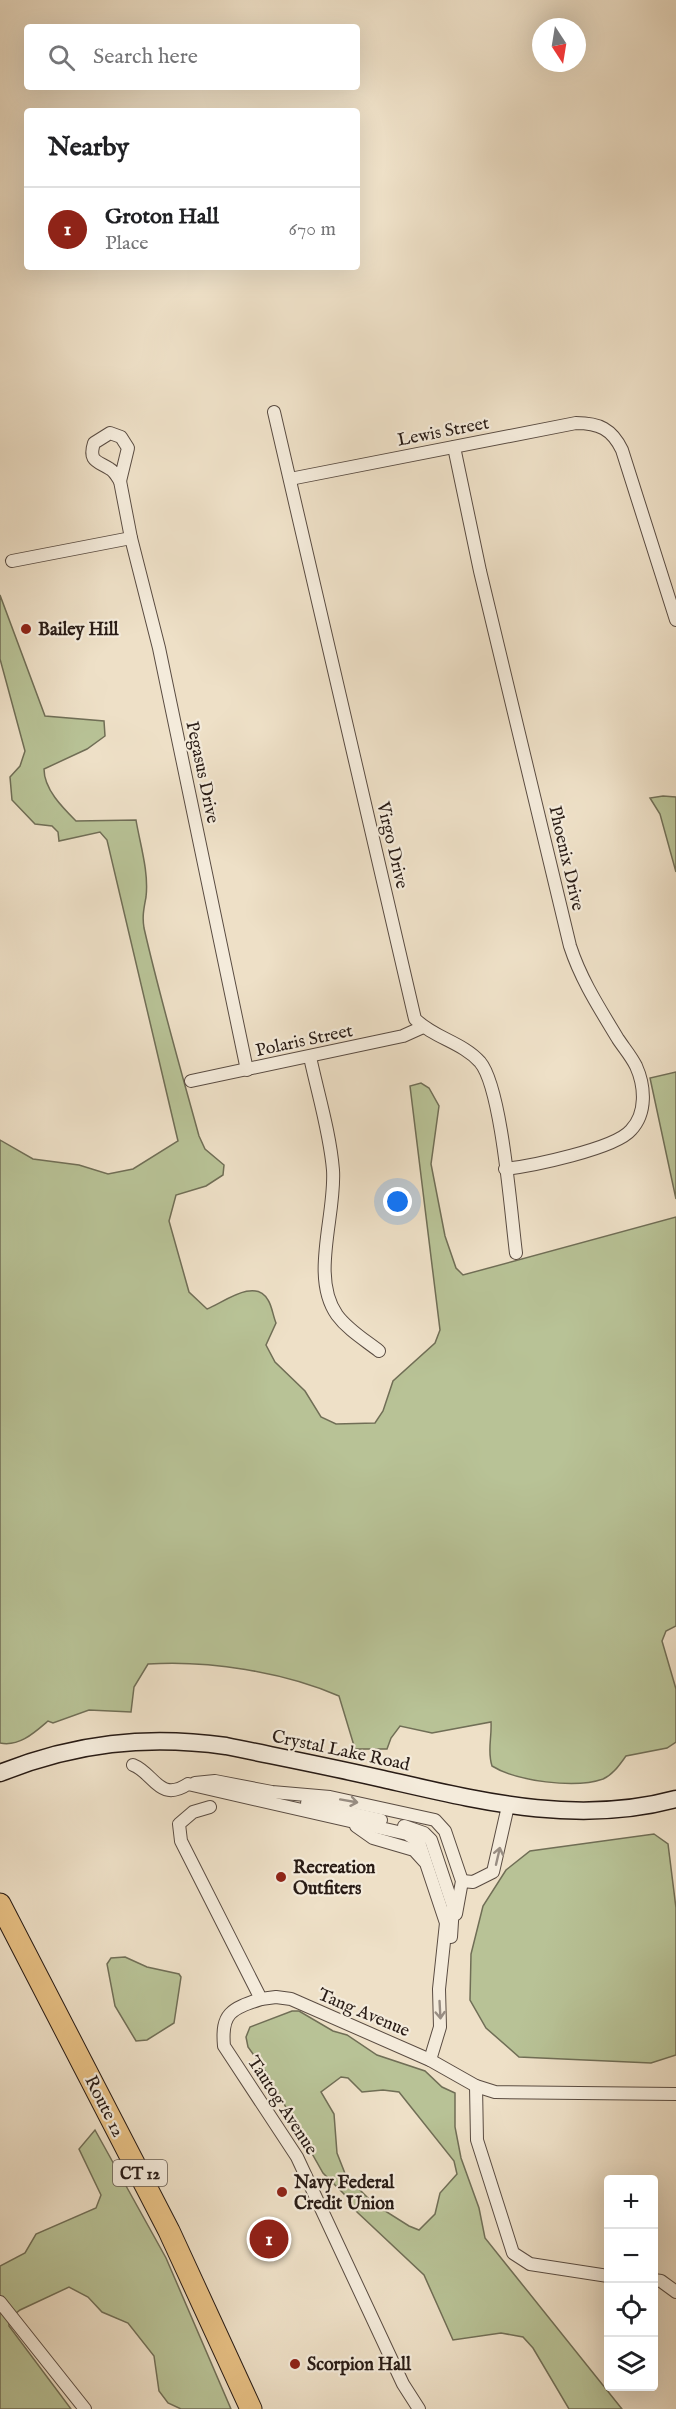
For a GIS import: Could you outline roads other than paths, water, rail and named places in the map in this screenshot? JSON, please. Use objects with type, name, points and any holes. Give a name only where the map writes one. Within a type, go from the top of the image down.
[{"type":"highway","name":"Route 12","points":[[0,1904],[169,2231],[251,2409]]},
{"type":"street","name":"Virgo Drive","points":[[274,412],[412,1008],[415,1019],[423,1027]]},
{"type":"street","name":"Lewis Street","points":[[290,479],[576,423],[602,426],[616,438],[622,450],[676,620]]},
{"type":"street","name":"Phoenix Drive","points":[[454,447],[480,571],[570,946],[588,990],[635,1065],[643,1098],[640,1118],[630,1132],[623,1136],[593,1149],[506,1169]]},
{"type":"street","name":"Pegasus Drive","points":[[120,481],[131,538],[159,648],[247,1070]]},
{"type":"street","points":[[12,561],[131,538]]},
{"type":"street","points":[[423,1027],[471,1053],[483,1065],[497,1110],[516,1253]]},
{"type":"street","name":"Polaris Street","points":[[191,1081],[310,1057],[416,1032],[423,1027]]},
{"type":"street","points":[[310,1057],[333,1171],[333,1202],[325,1285],[338,1315],[354,1333],[379,1351]]},
{"type":"street","name":"Crystal Lake Road","points":[[0,1773],[47,1755],[85,1746],[149,1739],[226,1746],[508,1806],[560,1812],[628,1809],[676,1799]]},
{"type":"street","points":[[133,1765],[144,1771],[154,1784],[176,1790],[188,1784],[215,1781],[278,1792],[330,1797],[400,1811],[439,1822],[445,1831],[462,1881],[441,1976]]},
{"type":"street","points":[[188,1784],[311,1810],[329,1817],[413,1836],[422,1846],[446,1923],[441,1976],[440,2027],[430,2060]]},
{"type":"street","points":[[188,1784],[212,1785],[319,1805],[424,1833],[431,1840],[453,1906],[454,1922]]},
{"type":"street","points":[[462,1881],[473,1882],[493,1872],[508,1806]]},
{"type":"street","points":[[210,1807],[193,1812],[179,1824],[181,1841],[261,1999]]},
{"type":"street","points":[[400,1811],[432,1826],[438,1836],[459,1902]]},
{"type":"street","name":"Tang Avenue","points":[[261,1999],[276,1997],[291,1999],[430,2060],[476,2086],[495,2092],[676,2094]]},
{"type":"street","name":"Tautog Avenue","points":[[261,1999],[231,2013],[222,2026],[224,2046],[297,2157],[403,2384],[419,2409]]},
{"type":"street","points":[[476,2086],[477,2140],[513,2253],[530,2264],[604,2275]]},
{"type":"street","points":[[658,2281],[676,2292]]},
{"type":"street","points":[[0,2302],[85,2409]]},
{"type":"place","name":"Bailey Hill","points":[[26,629]]},
{"type":"place","name":"Recreation Outfiters","points":[[281,1877]]},
{"type":"place","name":"Navy Federal Credit Union","points":[[282,2192]]},
{"type":"place","name":"Groton Hall","points":[[269,2239]]},
{"type":"place","name":"Scorpion Hall","points":[[295,2364]]}]
